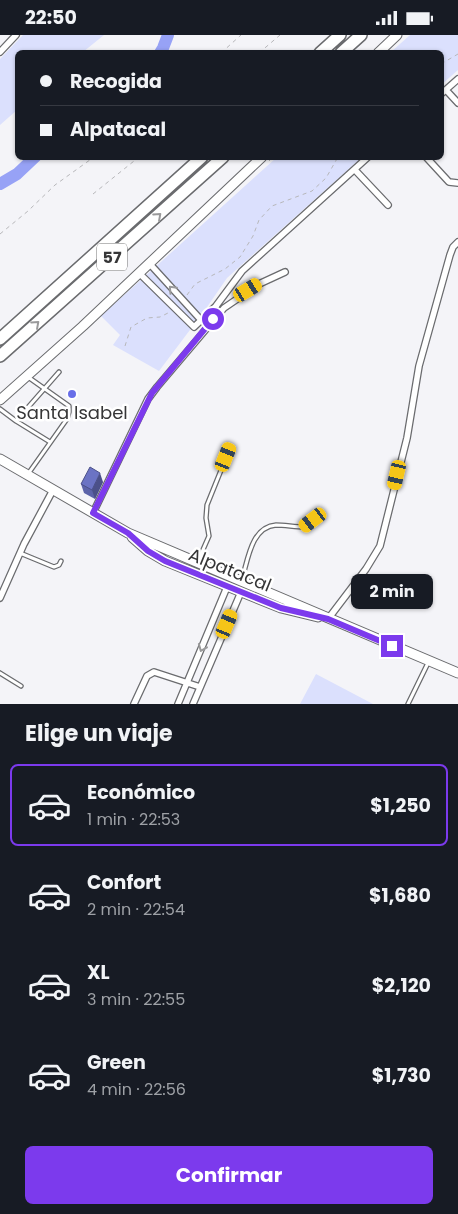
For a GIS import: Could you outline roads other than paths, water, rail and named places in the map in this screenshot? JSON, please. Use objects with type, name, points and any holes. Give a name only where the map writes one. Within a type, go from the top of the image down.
[{"type":"highway","points":[[323,50],[340,35]]},
{"type":"highway","points":[[344,50],[361,35]]},
{"type":"highway","name":"57","points":[[0,339],[199,160]]},
{"type":"highway","name":"57","points":[[0,356],[220,160]]},
{"type":"highway","points":[[0,334],[14,326]]},
{"type":"street","points":[[1,50],[16,35]]},
{"type":"street","points":[[381,50],[397,35]]},
{"type":"street","points":[[458,79],[444,92],[458,103]]},
{"type":"street","points":[[0,400],[83,326],[259,160]]},
{"type":"street","points":[[139,273],[194,327],[216,307],[242,271],[365,160]]},
{"type":"street","points":[[429,160],[448,182],[458,183]]},
{"type":"street","points":[[354,170],[388,205]]},
{"type":"street","points":[[328,619],[366,569],[380,546],[407,438],[419,365],[450,255],[453,247],[458,243]]},
{"type":"street","points":[[148,263],[201,320]]},
{"type":"street","points":[[93,513],[148,399],[157,387],[224,308],[259,284],[285,272]]},
{"type":"street","name":"Alpatacal","points":[[0,459],[128,533],[241,582],[283,603]]},
{"type":"street","points":[[0,598],[20,552],[53,489]]},
{"type":"street","name":"Alpatacal","points":[[128,533],[148,551],[165,561],[241,592],[283,603],[328,619],[458,673]]},
{"type":"street","points":[[165,561],[164,557],[168,551]]},
{"type":"street","points":[[178,704],[227,587]]},
{"type":"street","points":[[193,704],[241,592]]},
{"type":"street","points":[[134,704],[147,676],[151,673],[157,672],[200,687]]},
{"type":"lane","points":[[16,421],[59,372]]},
{"type":"lane","points":[[27,376],[69,406],[67,419],[27,475]]},
{"type":"lane","points":[[0,409],[50,442]]},
{"type":"lane","points":[[197,563],[209,536],[206,518],[207,505],[230,448]]},
{"type":"lane","points":[[241,582],[254,540],[264,529],[276,525],[304,527],[318,515]]},
{"type":"lane","points":[[20,552],[54,567],[59,565],[61,561]]},
{"type":"lane","points":[[408,704],[428,662]]},
{"type":"lane","points":[[0,673],[21,686]]},
{"type":"waterway","points":[[162,50],[168,35]]},
{"type":"waterway","points":[[0,184],[17,174],[32,160]]},
{"type":"place","name":"Santa Isabel","points":[[72,394]]}]
